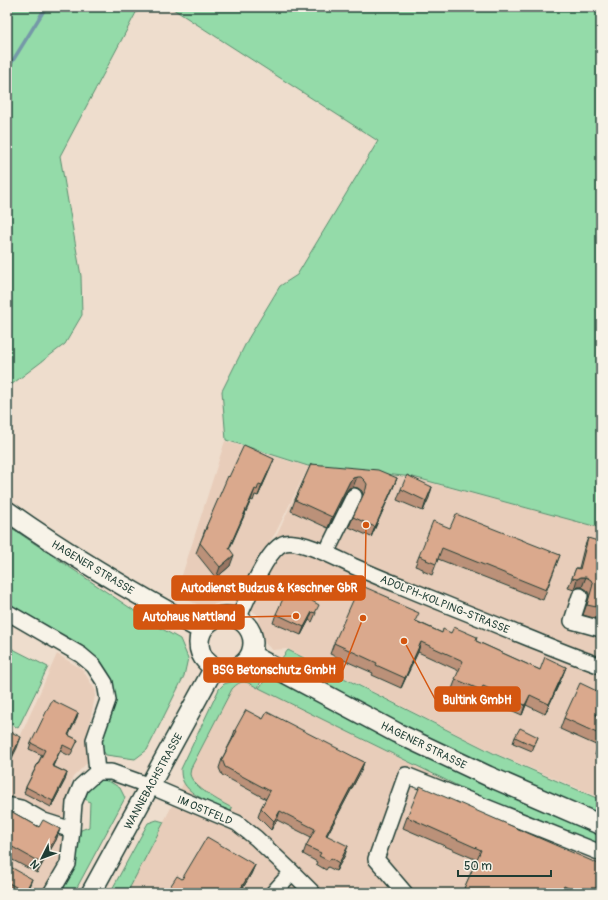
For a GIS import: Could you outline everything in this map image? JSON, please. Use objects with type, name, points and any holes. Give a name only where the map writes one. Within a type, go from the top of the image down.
[{"type":"main road","name":"HAGENER STRASSE","points":[[7,511],[65,551],[202,630]]},
{"type":"main road","points":[[222,616],[238,618],[245,623],[254,638],[254,647],[251,655],[239,668],[231,671],[222,671],[214,668],[204,660],[199,649],[199,639],[202,630],[214,619],[222,616]]},
{"type":"main road","name":"HAGENER STRASSE","points":[[251,655],[404,736],[488,776],[601,825]]},
{"type":"main road","name":"WANNEBACHSTRASSE","points":[[91,893],[214,668]]},
{"type":"street","points":[[326,553],[354,496]]},
{"type":"street","name":"ADOLPH-KOLPING-STRASSE","points":[[238,618],[263,566],[280,544],[291,542],[326,553],[400,586],[601,666]]},
{"type":"street","points":[[580,596],[572,621],[601,630]]},
{"type":"street","points":[[7,612],[81,655],[94,666],[104,683],[108,700],[94,740],[97,772],[80,786],[74,803],[68,864],[51,893]]},
{"type":"street","name":"IM OSTFELD","points":[[97,772],[111,772],[150,786],[240,825],[256,838],[313,893]]},
{"type":"street","points":[[405,893],[376,859],[406,775],[601,853]]},
{"type":"street","points":[[7,805],[21,808],[44,821],[72,830]]},
{"type":"street","points":[[273,893],[292,872]]},
{"type":"shaded area","points":[[225,441],[308,467],[413,478],[601,528],[601,798],[497,754],[288,649],[272,650],[265,643],[259,624],[259,616],[236,598],[278,533],[307,469],[276,532],[234,597],[204,608],[176,594]]},
{"type":"shaded area","points":[[57,654],[82,669],[96,691],[86,742],[87,763],[72,778],[66,810],[62,856],[42,893],[7,893],[7,731],[20,737]]},
{"type":"shaded area","points":[[240,682],[246,682],[259,688],[470,793],[601,843],[601,893],[127,893],[232,689]]},
{"type":"green space","points":[[7,7],[139,7],[60,156],[81,276],[82,315],[65,344],[7,388]]},
{"type":"green space","points":[[170,7],[601,7],[601,528],[413,477],[308,466],[226,440],[222,391],[248,339],[280,286],[297,275],[378,141]]},
{"type":"green space","points":[[7,525],[157,626],[180,639],[188,658],[184,676],[147,750],[135,759],[106,755],[101,748],[110,678],[99,660],[80,644],[7,603]]},
{"type":"green space","points":[[7,646],[48,667],[18,728],[7,722]]},
{"type":"green space","points":[[288,650],[497,755],[601,800],[601,845],[470,792],[259,688]]},
{"type":"green space","points":[[248,677],[254,677],[261,681],[258,688],[251,684],[242,682],[232,689],[191,768],[190,773],[192,779],[201,789],[232,808],[231,811],[204,800],[191,792],[183,781],[181,769],[219,689],[224,684]]},
{"type":"green space","points":[[101,779],[120,788],[125,798],[74,893],[58,893],[74,863],[81,830],[89,827],[90,802],[85,799],[86,796],[93,785]]},
{"type":"green space","points":[[157,820],[164,822],[127,893],[110,893],[148,823]]},
{"type":"building","points":[[244,445],[274,459],[262,485],[259,484],[257,490],[255,489],[229,548],[234,555],[220,567],[200,543],[228,476],[229,477]]},
{"type":"building","points":[[311,464],[378,470],[397,478],[375,527],[353,517],[367,484],[361,477],[353,478],[350,481],[332,517],[295,500]]},
{"type":"building","points":[[407,475],[432,487],[426,501],[401,489]]},
{"type":"building","points":[[456,514],[560,555],[546,590],[442,548],[436,564],[419,556],[433,521],[450,528]]},
{"type":"building","points":[[588,538],[601,542],[598,553],[601,554],[601,608],[587,605],[593,584],[591,580],[586,577],[577,579],[572,578],[576,568],[580,569]]},
{"type":"building","points":[[360,585],[419,613],[415,621],[442,633],[443,629],[451,633],[454,627],[477,637],[476,641],[540,670],[545,657],[566,667],[549,704],[530,695],[525,705],[483,686],[481,690],[455,679],[463,661],[421,642],[405,678],[334,643]]},
{"type":"building","points":[[288,588],[313,599],[312,601],[319,605],[315,613],[312,612],[304,627],[276,614]]},
{"type":"building","points":[[580,683],[601,693],[601,704],[596,715],[601,717],[601,735],[564,718]]},
{"type":"building","points":[[52,700],[78,713],[68,735],[78,740],[73,750],[63,745],[52,766],[67,773],[53,801],[26,787],[45,750],[31,743]]},
{"type":"building","points":[[246,710],[263,719],[267,712],[364,762],[326,835],[348,846],[339,863],[331,858],[329,861],[319,856],[321,853],[306,846],[315,829],[280,811],[274,821],[261,808],[270,791],[225,767],[222,759]]},
{"type":"building","points":[[520,728],[538,737],[534,746],[515,737]]},
{"type":"building","points":[[7,730],[21,737],[7,765]]},
{"type":"building","points":[[420,786],[601,865],[601,893],[579,893],[564,886],[560,893],[462,893],[481,850],[407,817]]},
{"type":"building","points":[[7,809],[39,827],[43,820],[60,829],[41,863],[7,844]]},
{"type":"building","points":[[207,837],[255,865],[238,893],[227,893],[220,889],[217,893],[166,893],[177,876],[182,879]]},
{"type":"building","points":[[7,865],[32,879],[25,892],[7,882]]},
{"type":"waterway","points":[[7,70],[46,7]]},
{"type":"place","name":"Autodienst Budzus & Kaschner GbR","points":[[366,525]]},
{"type":"place","name":"Autohaus Nattland","points":[[296,616]]},
{"type":"place","name":"BSG Betonschutz GmbH","points":[[363,618]]},
{"type":"place","name":"Bultink GmbH","points":[[404,641]]}]
